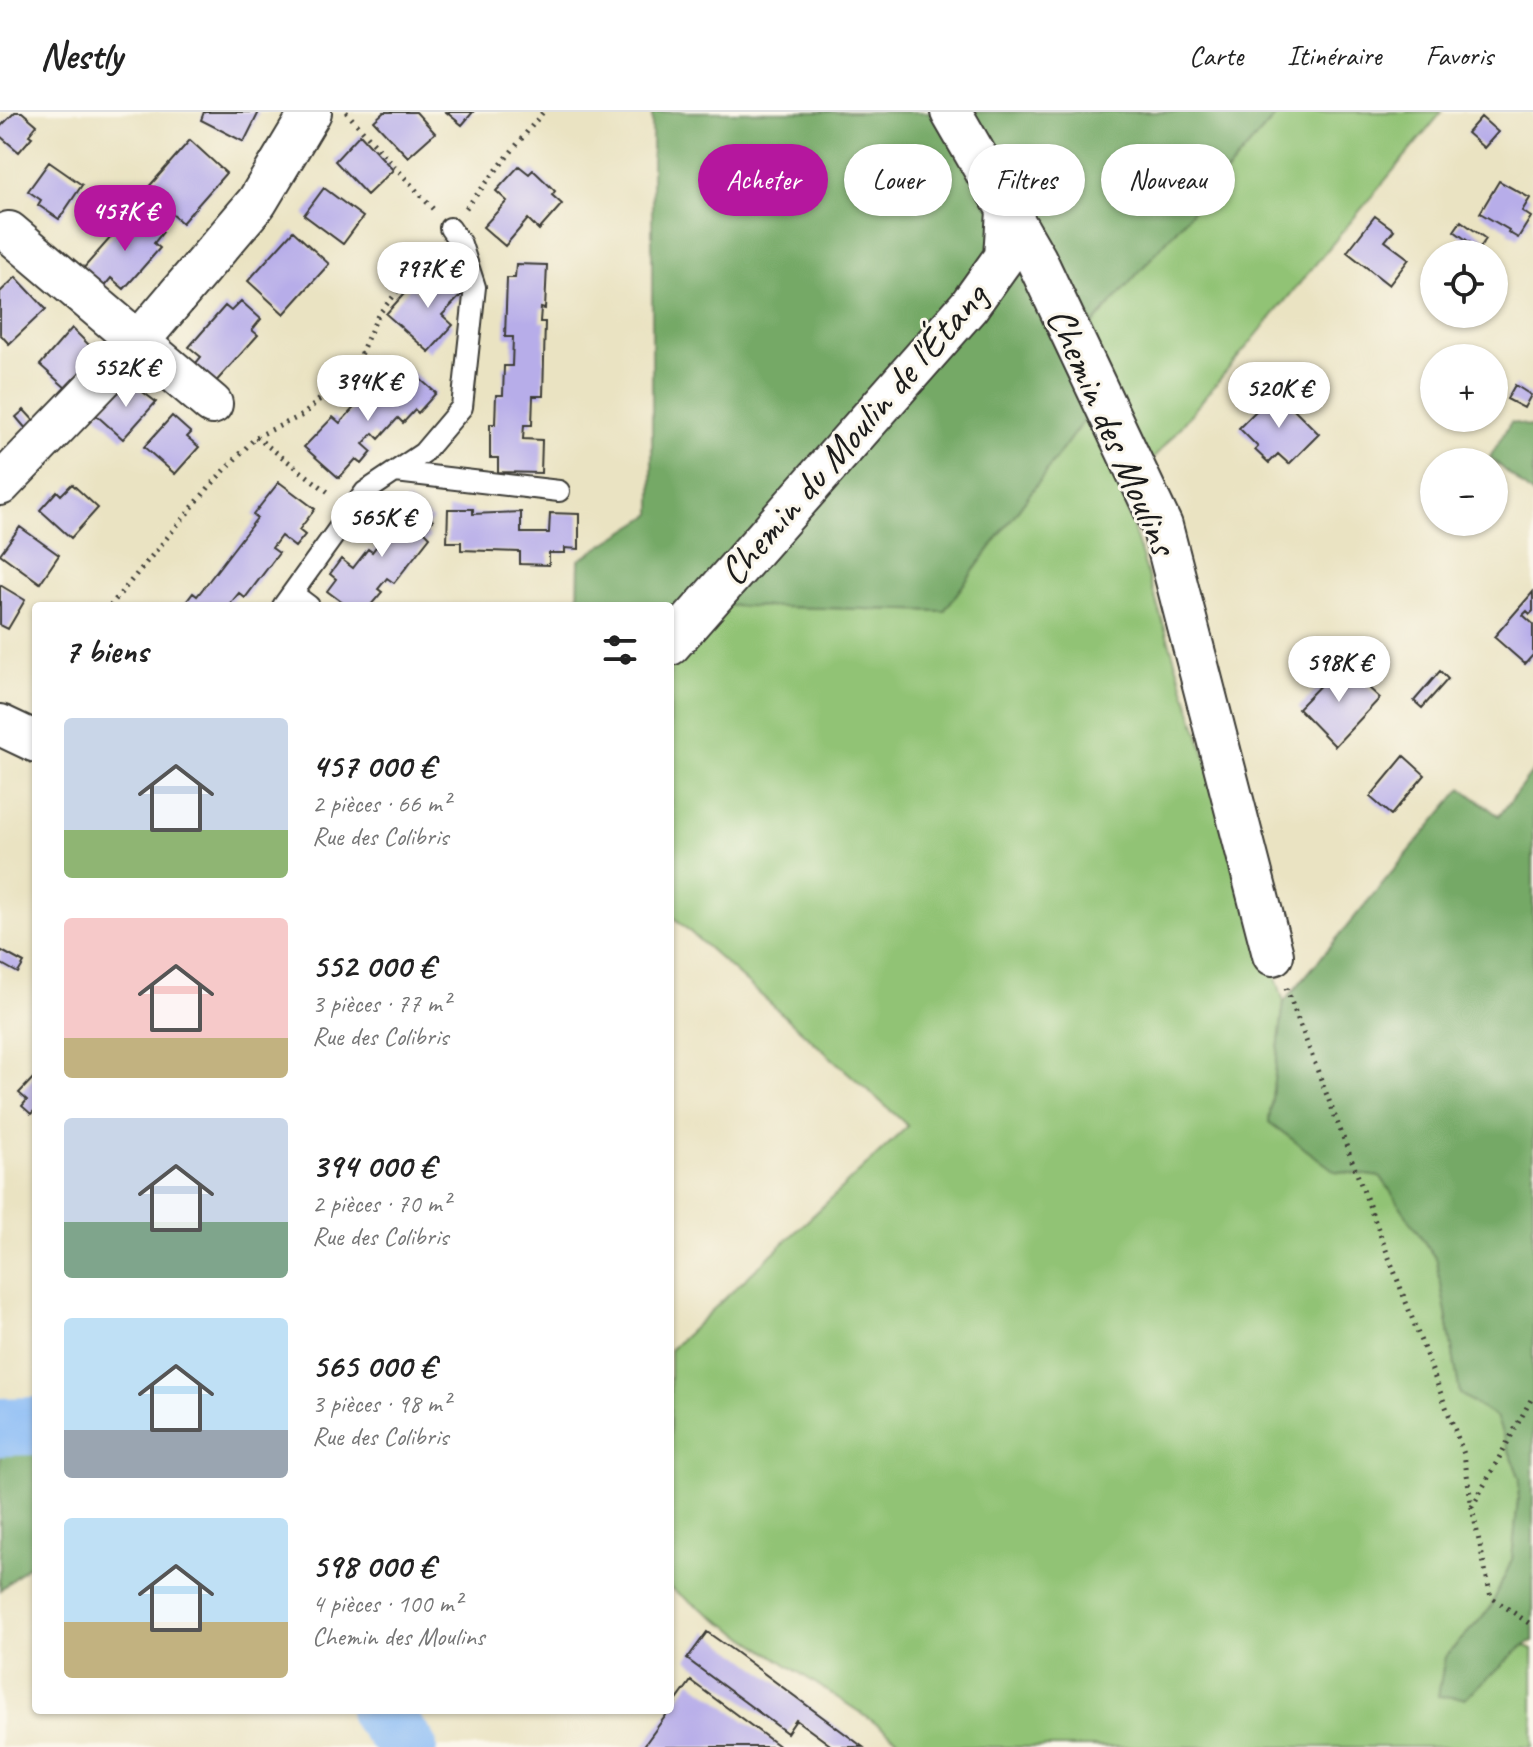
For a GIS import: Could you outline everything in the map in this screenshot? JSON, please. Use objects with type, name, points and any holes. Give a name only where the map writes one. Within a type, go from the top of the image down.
[{"type":"street","points":[[0,485],[139,341],[257,202],[311,112]]},
{"type":"street","name":"Chemin des Moulins","points":[[951,112],[969,144]]},
{"type":"street","name":"Chemin du Moulin de l'Étang","points":[[674,640],[969,306],[1004,257],[1007,216]]},
{"type":"street","name":"Chemin des Moulins","points":[[1010,216],[1036,259],[1162,526],[1273,955]]},
{"type":"street","points":[[9,232],[212,404]]},
{"type":"street","points":[[0,725],[32,740]]},
{"type":"lane","points":[[295,602],[365,492],[423,453],[462,407],[475,287],[461,244],[450,228]]},
{"type":"lane","points":[[396,472],[559,491]]},
{"type":"path","points":[[345,112],[450,228]]},
{"type":"path","points":[[113,602],[210,486],[256,437],[303,415],[355,366],[378,315],[543,112]]},
{"type":"path","points":[[256,437],[353,510]]},
{"type":"path","points":[[1273,955],[1464,1454],[1491,1597],[1533,1626]]},
{"type":"path","points":[[1472,1508],[1533,1396]]},
{"type":"green space","points":[[652,112],[1279,112],[1235,162],[1235,144],[1101,144],[1101,216],[1188,216],[1082,337],[1075,341],[1086,417],[944,611],[704,605],[674,614],[674,602],[578,602],[579,560],[652,514]]},
{"type":"green space","points":[[1279,112],[1442,112],[1151,462],[1082,337],[1188,216],[1235,216],[1235,162]]},
{"type":"green space","points":[[1094,406],[1284,1002],[1269,1122],[1335,1170],[1381,1177],[1437,1261],[1460,1394],[1496,1417],[1520,1479],[1512,1560],[1490,1609],[1445,1657],[1465,1698],[1524,1645],[1533,1649],[1533,1747],[909,1747],[674,1591],[674,1346],[908,1126],[674,918],[674,640],[704,605],[944,611]]},
{"type":"green space","points":[[1511,422],[1533,427],[1533,495],[1508,473],[1508,448],[1495,448],[1508,432]]},
{"type":"green space","points":[[1533,771],[1533,1641],[1524,1645],[1465,1698],[1438,1696],[1445,1657],[1490,1609],[1512,1560],[1520,1479],[1496,1417],[1460,1394],[1437,1261],[1381,1177],[1335,1171],[1269,1122],[1284,1002],[1462,788],[1499,816]]},
{"type":"green space","points":[[19,1399],[32,1405],[32,1562],[0,1590],[0,1403]]},
{"type":"building","points":[[15,112],[22,112],[37,125],[29,135],[32,137],[19,152],[0,136],[0,127]]},
{"type":"building","points":[[204,112],[259,112],[244,142],[201,120]]},
{"type":"building","points":[[384,112],[416,112],[435,133],[408,157],[374,121]]},
{"type":"building","points":[[446,112],[473,112],[462,125]]},
{"type":"building","points":[[1481,117],[1498,132],[1484,148],[1467,133]]},
{"type":"building","points":[[360,134],[393,170],[367,195],[335,161]]},
{"type":"building","points":[[190,140],[226,173],[182,223],[146,190]]},
{"type":"building","points":[[49,162],[82,185],[59,219],[38,205],[41,200],[28,191]]},
{"type":"building","points":[[519,166],[529,174],[533,170],[555,191],[552,195],[562,204],[539,230],[528,219],[505,246],[483,227],[507,201],[496,191]]},
{"type":"building","points":[[1499,181],[1530,198],[1522,211],[1531,217],[1518,238],[1480,213]]},
{"type":"building","points":[[324,188],[363,217],[343,244],[304,215]]},
{"type":"building","points":[[143,214],[163,232],[154,243],[160,248],[124,289],[111,278],[102,289],[82,270],[127,219],[133,225]]},
{"type":"building","points":[[1375,216],[1394,230],[1385,241],[1409,259],[1389,285],[1347,252]]},
{"type":"building","points":[[1461,221],[1486,239],[1466,240],[1454,231]]},
{"type":"building","points":[[293,231],[329,264],[284,314],[248,281]]},
{"type":"building","points":[[516,264],[547,265],[545,309],[541,308],[540,322],[545,322],[543,396],[533,396],[532,425],[524,425],[523,439],[542,440],[541,473],[498,472],[498,458],[490,458],[490,424],[495,424],[496,395],[503,395],[504,366],[512,366],[513,337],[505,337],[507,278],[515,278]]},
{"type":"building","points":[[445,269],[467,289],[442,315],[453,325],[429,352],[386,314],[411,286],[422,296]]},
{"type":"building","points":[[16,277],[46,309],[9,344],[0,334],[0,292]]},
{"type":"building","points":[[241,301],[261,319],[252,330],[258,335],[212,386],[192,368],[201,357],[189,347],[225,306],[231,311]]},
{"type":"building","points":[[72,328],[98,354],[67,389],[40,365]]},
{"type":"building","points":[[411,371],[436,393],[418,413],[415,410],[403,423],[398,418],[379,439],[373,433],[363,444],[372,452],[362,464],[356,459],[339,478],[304,447],[333,417],[340,423],[368,392],[376,398],[395,376],[402,382]]},
{"type":"building","points":[[127,380],[156,402],[123,439],[96,415]]},
{"type":"building","points":[[1515,385],[1531,395],[1524,408],[1508,397]]},
{"type":"building","points":[[1276,391],[1319,434],[1289,464],[1278,454],[1269,463],[1239,428]]},
{"type":"building","points":[[24,410],[36,423],[27,430],[16,417]]},
{"type":"building","points":[[172,416],[191,433],[187,437],[199,447],[175,474],[144,447]]},
{"type":"building","points":[[279,482],[315,509],[299,530],[305,535],[295,547],[281,536],[272,548],[279,553],[245,598],[239,593],[232,602],[186,602],[193,593],[197,596],[205,586],[257,518],[253,515]]},
{"type":"building","points":[[72,484],[98,508],[71,538],[40,510],[57,491],[61,495]]},
{"type":"building","points":[[407,499],[433,520],[424,531],[430,537],[394,583],[387,578],[378,589],[382,592],[373,602],[342,602],[327,591],[336,579],[330,574],[341,559],[353,568],[368,549],[372,552],[395,522],[391,520]]},
{"type":"building","points":[[448,509],[473,509],[473,514],[521,512],[521,533],[549,533],[550,513],[579,514],[579,549],[565,548],[565,553],[549,553],[549,565],[520,564],[520,552],[461,550],[461,542],[447,542]]},
{"type":"building","points":[[20,527],[59,555],[40,583],[0,554]]},
{"type":"building","points":[[0,585],[25,600],[8,629],[0,625]]},
{"type":"building","points":[[1533,592],[1533,611],[1523,615],[1533,624],[1533,655],[1525,664],[1494,637]]},
{"type":"building","points":[[1342,663],[1380,698],[1335,746],[1298,708]]},
{"type":"building","points":[[1440,671],[1448,679],[1422,708],[1414,701]]},
{"type":"building","points":[[1404,756],[1425,775],[1391,815],[1370,797]]},
{"type":"building","points":[[0,950],[24,963],[18,973],[0,963]]},
{"type":"building","points":[[32,1079],[31,1114],[22,1106],[27,1100],[19,1093]]},
{"type":"building","points":[[707,1632],[863,1747],[833,1747],[796,1720],[787,1733],[687,1659]]},
{"type":"building","points":[[691,1681],[780,1747],[643,1747],[667,1714],[674,1714],[674,1704]]},
{"type":"waterway","points":[[0,1427],[32,1426]]},
{"type":"waterway","points":[[381,1714],[408,1747]]}]
